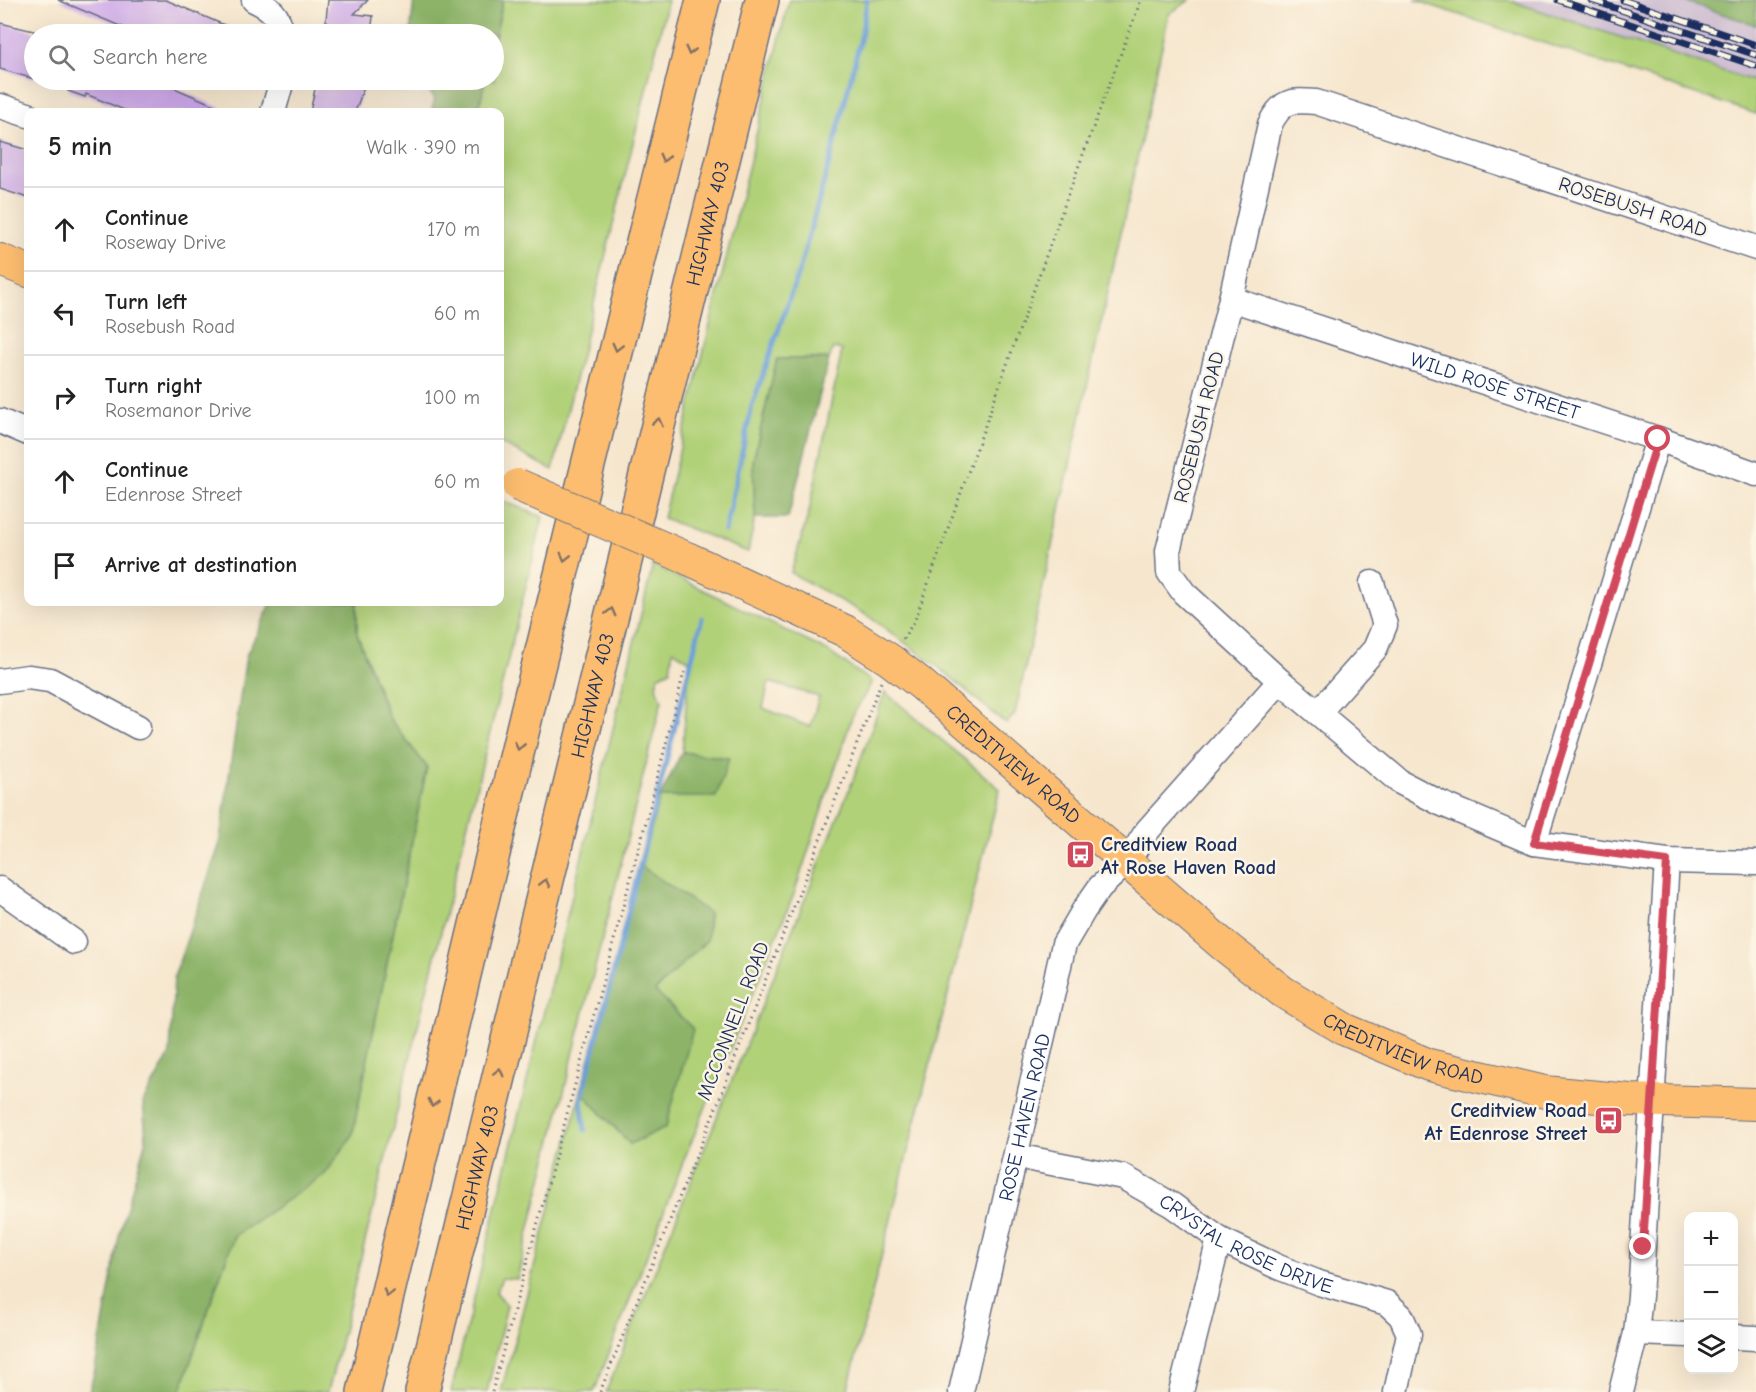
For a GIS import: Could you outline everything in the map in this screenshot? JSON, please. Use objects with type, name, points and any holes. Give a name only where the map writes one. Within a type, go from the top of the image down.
[{"type":"highway","points":[[364,1392],[530,701],[703,0]]},
{"type":"highway","name":"HIGHWAY 403","points":[[422,1392],[762,0]]},
{"type":"main road","points":[[0,260],[24,269]]},
{"type":"main road","name":"CREDITVIEW ROAD","points":[[509,481],[689,559],[845,631],[890,660],[920,683],[1222,944],[1283,992],[1346,1030],[1429,1065],[1545,1092],[1653,1101],[1756,1104]]},
{"type":"street","points":[[254,0],[270,7],[279,24]]},
{"type":"street","points":[[274,108],[279,90]]},
{"type":"street","name":"ROSEBUSH ROAD","points":[[1756,248],[1316,102],[1296,101],[1278,109],[1270,124],[1231,299],[1168,551],[1169,572],[1184,593],[1280,681],[1400,782],[1440,803],[1534,843],[1667,861],[1756,863]]},
{"type":"street","points":[[0,106],[24,114]]},
{"type":"street","name":"WILD ROSE STREET","points":[[1231,299],[1658,439],[1756,474]]},
{"type":"street","points":[[0,421],[24,431]]},
{"type":"street","points":[[1534,843],[1658,439]]},
{"type":"street","points":[[1317,713],[1375,649],[1385,625],[1372,583]]},
{"type":"street","points":[[0,681],[28,677],[50,681],[138,727]]},
{"type":"street","name":"ROSE HAVEN ROAD","points":[[961,1392],[1064,944],[1100,887],[1126,862],[1147,831],[1280,681]]},
{"type":"street","points":[[1621,1392],[1636,1333],[1667,861]]},
{"type":"street","points":[[0,889],[74,942]]},
{"type":"street","name":"CRYSTAL ROSE DRIVE","points":[[1017,1156],[1123,1177],[1172,1205],[1219,1239],[1278,1267],[1386,1303],[1401,1316],[1409,1334],[1396,1392]]},
{"type":"street","points":[[1180,1392],[1219,1239]]},
{"type":"street","points":[[1636,1333],[1684,1335]]},
{"type":"street","points":[[1738,1337],[1756,1338]]},
{"type":"path","name":"MCCONNELL ROAD","points":[[600,1392],[717,1105],[890,660],[915,620],[1072,184],[1141,0]]},
{"type":"path","points":[[492,1392],[651,803],[684,672]]},
{"type":"shaded area","points":[[1508,0],[1681,0],[1756,26],[1756,82]]},
{"type":"green space","points":[[414,0],[503,0],[498,24],[411,24]]},
{"type":"green space","points":[[503,0],[668,0],[553,470],[504,445],[504,108],[479,108],[483,90],[504,90],[504,24],[498,24]]},
{"type":"green space","points":[[789,0],[1190,0],[1169,14],[1015,714],[1006,724],[937,666],[868,616],[791,573],[809,512],[842,350],[833,348],[829,359],[777,359],[753,461],[755,518],[748,552],[663,518]]},
{"type":"green space","points":[[1415,0],[1508,0],[1756,82],[1756,114]]},
{"type":"green space","points":[[1681,0],[1756,0],[1756,25]]},
{"type":"green space","points":[[428,90],[483,90],[479,108],[432,108],[435,99]]},
{"type":"green space","points":[[777,359],[829,359],[788,518],[755,518],[753,461]]},
{"type":"green space","points":[[504,502],[543,517],[328,1392],[180,1392],[234,1236],[325,1174],[352,1136],[427,767],[389,718],[357,634],[357,606],[504,606]]},
{"type":"green space","points":[[653,565],[827,651],[872,682],[852,717],[794,894],[685,1157],[594,1392],[501,1392],[581,1091],[630,1144],[655,991],[707,940],[709,913],[641,866],[660,797],[716,796],[728,758],[682,752],[690,661],[673,650],[670,670],[658,676],[656,687],[662,700],[517,1279],[502,1278],[496,1292],[507,1305],[487,1392],[451,1392]],"holes":[[[769,682],[819,697],[810,727],[763,708]]]},
{"type":"green space","points":[[270,606],[357,606],[357,634],[389,718],[427,767],[352,1136],[325,1174],[234,1236],[180,1392],[89,1392],[119,1236],[146,1139],[143,1102],[170,1054],[174,977],[219,846],[246,656]]},
{"type":"green space","points":[[885,692],[1000,789],[847,1392],[606,1392],[853,780]]},
{"type":"green space","points":[[682,752],[729,758],[716,797],[660,797]]},
{"type":"green space","points":[[641,866],[709,913],[707,940],[655,991],[693,1029],[666,1127],[630,1144],[581,1091]]},
{"type":"building","points":[[58,0],[166,0],[222,24],[115,24]]},
{"type":"building","points":[[328,0],[368,0],[354,14],[373,16],[372,24],[326,24]]},
{"type":"building","points":[[0,23],[24,29],[24,76],[0,69]]},
{"type":"building","points":[[179,90],[221,108],[119,108],[86,94],[85,97],[68,91]]},
{"type":"building","points":[[315,90],[363,90],[356,108],[311,108]]},
{"type":"building","points":[[0,142],[24,149],[24,197],[0,189]]},
{"type":"waterway","points":[[725,531],[752,406],[799,271],[832,153],[861,37],[867,0]]},
{"type":"waterway","points":[[585,1130],[581,1101],[702,618]]},
{"type":"railway","points":[[1558,0],[1756,66]]},
{"type":"railway","points":[[1591,0],[1756,55]]},
{"type":"railway","points":[[1623,0],[1756,45]]},
{"type":"place","name":"Creditview Road At Rose Haven Road","points":[[1080,855]]},
{"type":"place","name":"Creditview Road At Edenrose Street","points":[[1608,1121]]},
{"type":"route","points":[[1643,1247],[1667,861],[1534,843],[1658,439]]}]
